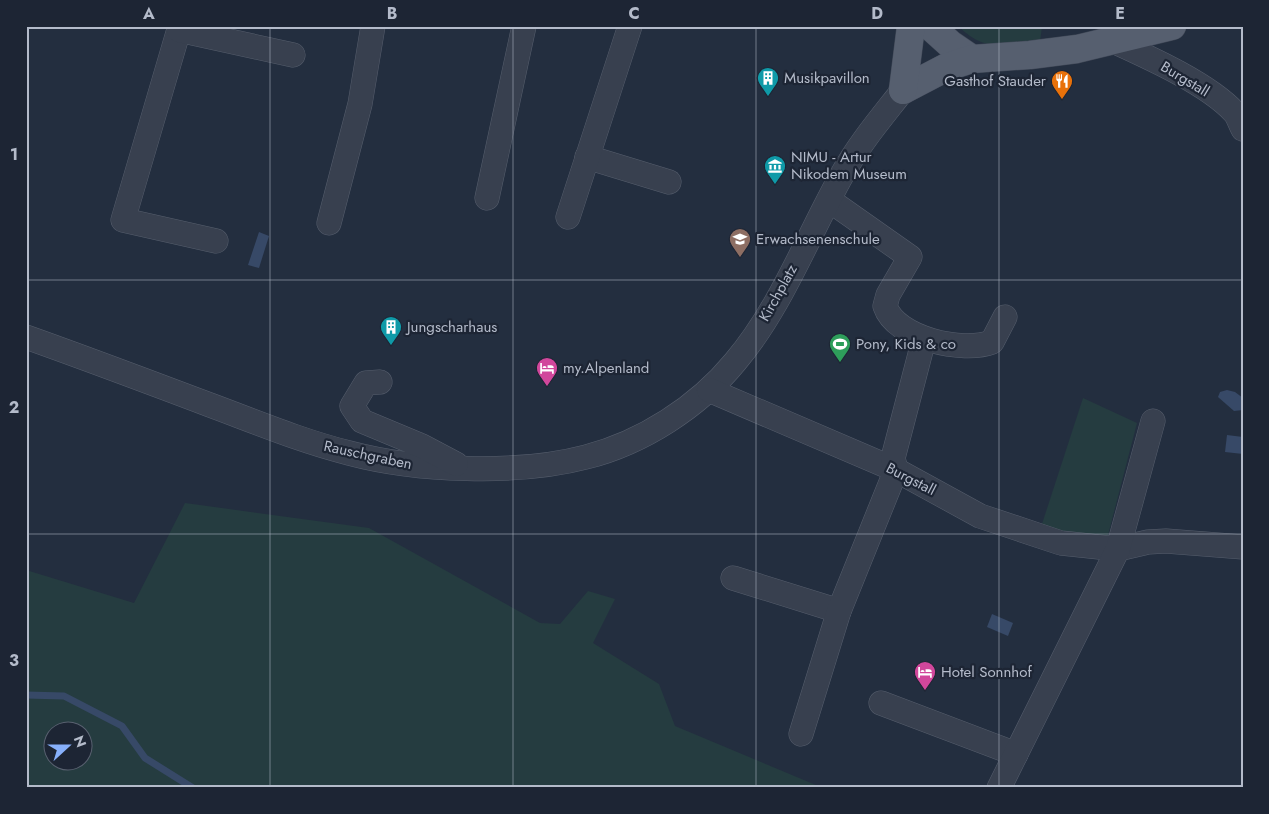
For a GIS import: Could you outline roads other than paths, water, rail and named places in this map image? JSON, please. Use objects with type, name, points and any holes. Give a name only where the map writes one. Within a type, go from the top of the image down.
[{"type":"main road","name":"Kirchplatz","points":[[903,90],[912,26]]},
{"type":"main road","points":[[930,26],[950,44],[972,58]]},
{"type":"main road","name":"Kirchplatz","points":[[903,90],[941,70],[972,58],[1053,53],[1115,42],[1172,26]]},
{"type":"street","points":[[329,223],[360,104],[373,26]]},
{"type":"street","points":[[487,198],[524,26]]},
{"type":"street","points":[[568,217],[630,26]]},
{"type":"street","points":[[216,241],[122,220],[180,28],[293,55]]},
{"type":"street","name":"Burgstall","points":[[1115,42],[1164,65],[1202,87],[1234,112],[1243,129]]},
{"type":"street","name":"Kirchplatz","points":[[709,390],[736,362],[766,318],[844,171],[903,90]]},
{"type":"street","points":[[588,157],[670,182]]},
{"type":"street","points":[[829,200],[910,257],[888,295],[885,306],[887,312],[901,326],[924,339],[983,345],[992,342],[1005,317]]},
{"type":"street","name":"Rauschgraben","points":[[26,337],[300,439],[351,454],[412,465],[464,468],[544,464],[600,453],[647,434],[709,390]]},
{"type":"street","points":[[801,734],[839,612],[896,470],[893,458],[924,339]]},
{"type":"street","points":[[380,382],[366,383],[352,406],[362,421],[422,446],[464,468]]},
{"type":"street","name":"Burgstall","points":[[709,390],[896,470],[980,516],[1061,543],[1118,549],[1148,542],[1166,541],[1243,547]]},
{"type":"street","points":[[999,788],[1118,549],[1154,421]]},
{"type":"street","points":[[733,578],[839,612]]},
{"type":"street","points":[[882,703],[1016,754]]},
{"type":"water","points":[[259,232],[269,236],[259,268],[248,265]]},
{"type":"water","points":[[1227,390],[1235,392],[1243,398],[1243,410],[1234,411],[1218,397],[1220,392]]},
{"type":"water","points":[[1227,435],[1243,437],[1243,454],[1225,452]]},
{"type":"water","points":[[992,614],[1013,623],[1008,636],[987,627]]},
{"type":"waterway","points":[[26,695],[64,696],[122,726],[145,758],[193,788]]},
{"type":"place","name":"Musikpavillon","points":[[768,97]]},
{"type":"place","name":"Gasthof Stauder","points":[[1062,100]]},
{"type":"place","name":"NIMU - Artur Nikodem Museum","points":[[775,185]]},
{"type":"place","name":"Erwachsenenschule","points":[[740,258]]},
{"type":"place","name":"Jungscharhaus","points":[[391,346]]},
{"type":"place","name":"Pony, Kids & co","points":[[840,363]]},
{"type":"place","name":"my.Alpenland","points":[[547,387]]},
{"type":"place","name":"Hotel Sonnhof","points":[[925,691]]}]
